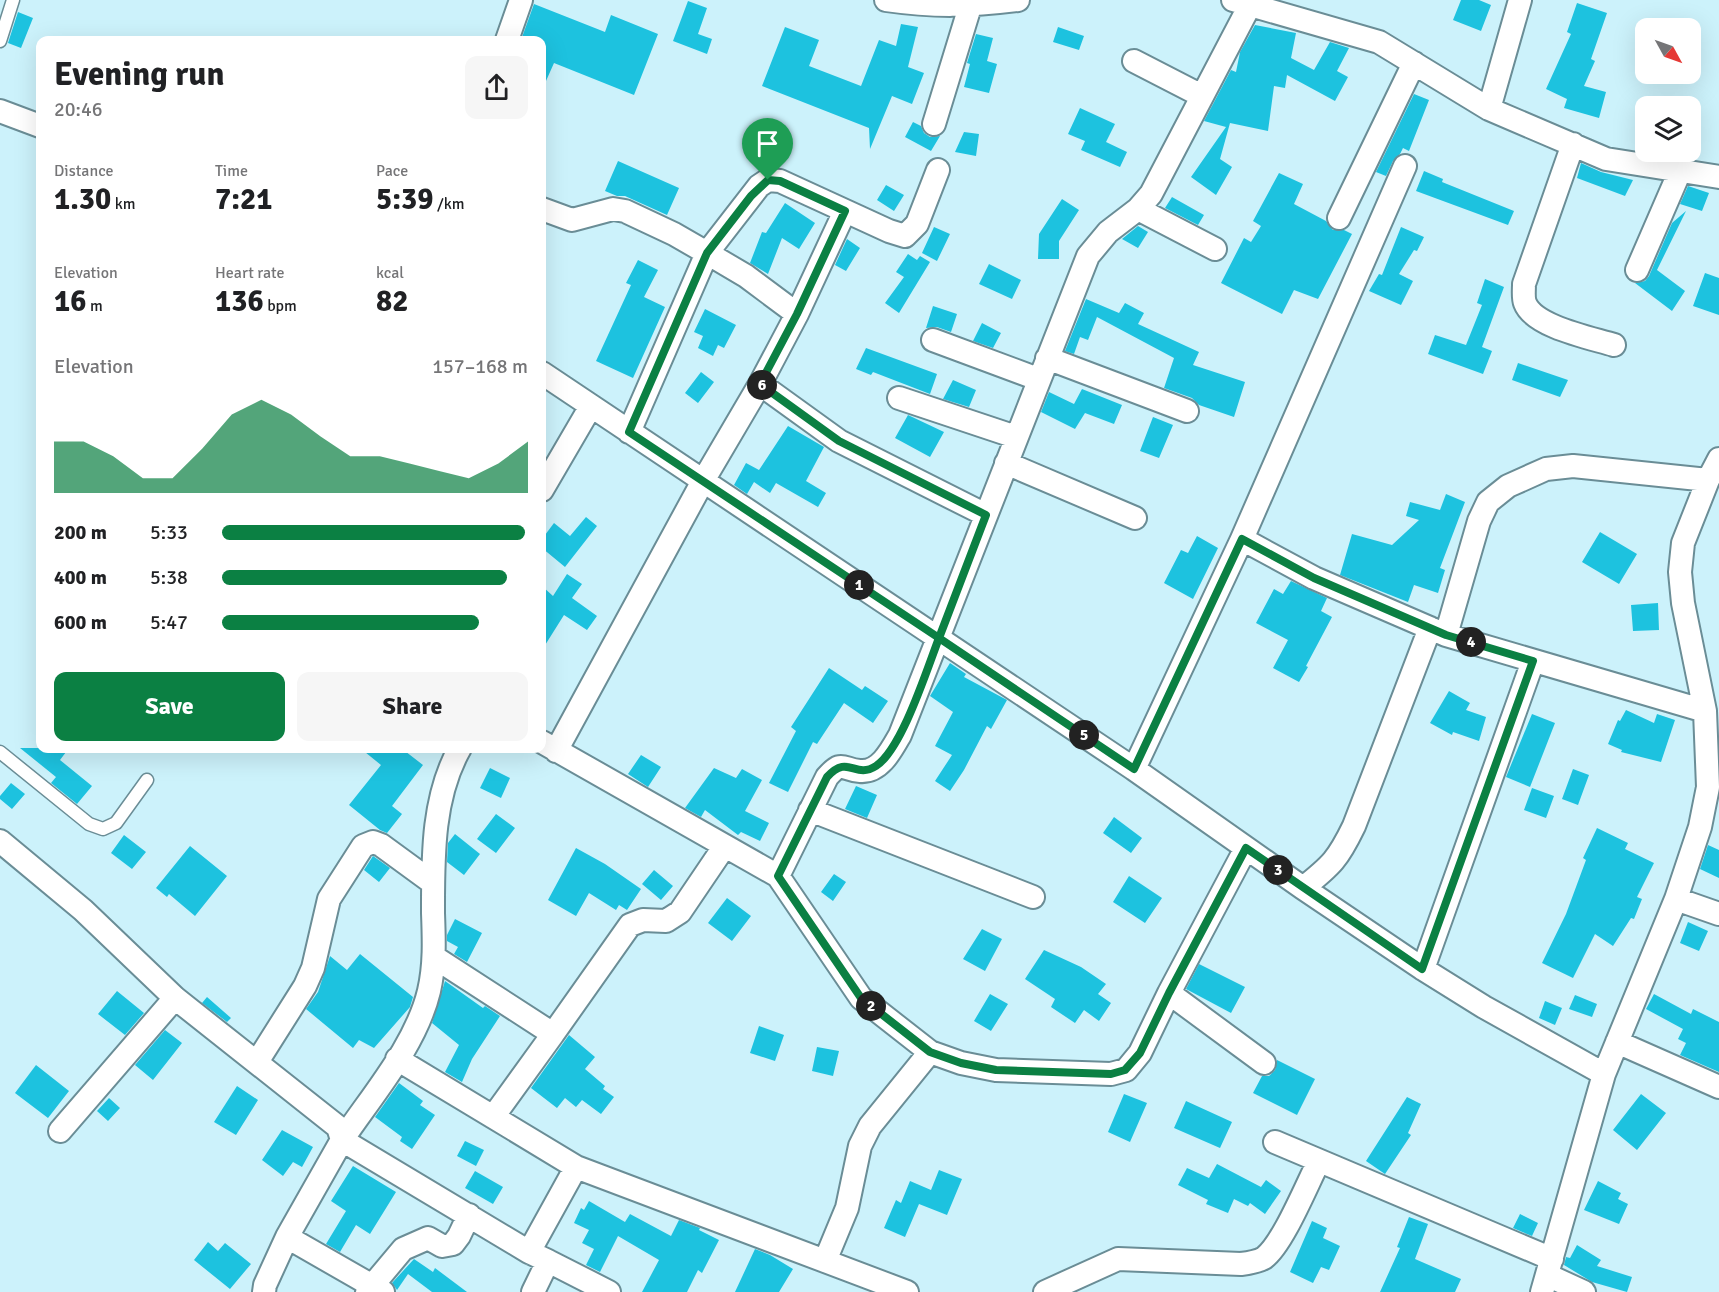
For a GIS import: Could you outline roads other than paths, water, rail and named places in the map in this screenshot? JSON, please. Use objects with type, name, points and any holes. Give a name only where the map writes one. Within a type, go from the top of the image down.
[{"type":"street","points":[[508,36],[521,0]]},
{"type":"street","points":[[886,0],[929,6],[1018,0]]},
{"type":"street","points":[[1489,109],[1520,0]]},
{"type":"street","points":[[778,876],[827,777],[836,767],[845,765],[860,771],[875,767],[886,758],[900,735],[1088,256],[1108,232],[1138,209],[1151,194],[1202,96],[1241,2],[1379,42],[1489,109],[1606,159],[1719,177]]},
{"type":"street","points":[[934,124],[972,3]]},
{"type":"street","points":[[1134,61],[1202,96]]},
{"type":"street","points":[[1339,218],[1414,63]]},
{"type":"street","points":[[0,111],[36,124]]},
{"type":"street","points":[[1573,144],[1524,284],[1525,304],[1537,318],[1555,327],[1614,345]]},
{"type":"street","points":[[1134,769],[1242,539],[1405,166]]},
{"type":"street","points":[[629,432],[707,253],[751,196],[768,180],[780,181],[889,231],[905,236],[917,224],[938,170]]},
{"type":"street","points":[[1637,270],[1680,171]]},
{"type":"street","points":[[546,210],[577,220],[618,209],[674,234],[707,253],[746,276],[797,314]]},
{"type":"street","points":[[1138,209],[1215,249]]},
{"type":"street","points":[[845,211],[797,314],[760,384],[549,746],[778,876],[861,998],[930,1052],[961,1063],[996,1070],[1111,1074],[1125,1070],[1140,1053],[1246,848]]},
{"type":"street","points":[[933,340],[1038,379]]},
{"type":"street","points":[[1047,358],[1187,411]]},
{"type":"street","points":[[546,376],[1134,769],[1422,969],[1484,1007],[1604,1074]]},
{"type":"street","points":[[760,384],[839,441],[986,515]]},
{"type":"street","points":[[899,398],[1016,437]]},
{"type":"street","points":[[546,483],[591,406]]},
{"type":"street","points":[[1547,1276],[1604,1074],[1676,899],[1714,788],[1705,711],[1683,603],[1680,572],[1683,543],[1708,480],[1719,459]]},
{"type":"street","points":[[1006,463],[1135,518]]},
{"type":"street","points":[[1303,888],[1332,866],[1342,850],[1438,631],[1488,502],[1508,486],[1546,469],[1572,466],[1708,480]]},
{"type":"street","points":[[1242,539],[1314,578],[1438,631],[1705,711]]},
{"type":"street","points":[[1422,969],[1533,661]]},
{"type":"street","points":[[264,1292],[287,1237],[342,1140],[397,1059],[421,1017],[430,989],[434,957],[433,883],[442,792],[457,753]]},
{"type":"street","points":[[810,810],[1033,897]]},
{"type":"street","points":[[0,841],[83,910],[175,998],[325,1115],[338,1127],[342,1140],[539,1256],[609,1292]]},
{"type":"street","points":[[257,1062],[305,987],[313,968],[329,899],[363,846],[373,842],[381,845],[433,883]]},
{"type":"street","points":[[493,1117],[630,925],[643,920],[666,921],[680,912],[724,847]]},
{"type":"street","points":[[1676,899],[1719,914]]},
{"type":"street","points":[[434,957],[553,1034]]},
{"type":"street","points":[[1169,993],[1264,1063]]},
{"type":"street","points":[[60,1131],[175,998]]},
{"type":"street","points":[[1617,1041],[1719,1087]]},
{"type":"street","points":[[825,1261],[847,1208],[860,1146],[870,1126],[930,1052]]},
{"type":"street","points":[[397,1059],[576,1167],[907,1292]]},
{"type":"street","points":[[1275,1142],[1319,1161],[1547,1276],[1584,1292]]},
{"type":"street","points":[[1045,1292],[1118,1258],[1241,1264],[1255,1262],[1265,1257],[1276,1245],[1319,1161]]},
{"type":"street","points":[[533,1292],[539,1256],[576,1167]]},
{"type":"street","points":[[287,1237],[374,1290],[402,1249],[428,1238],[442,1246],[453,1244],[469,1215]]},
{"type":"lane","points":[[0,41],[13,0]]},
{"type":"lane","points":[[0,752],[89,824],[103,829],[116,823],[147,780]]}]
